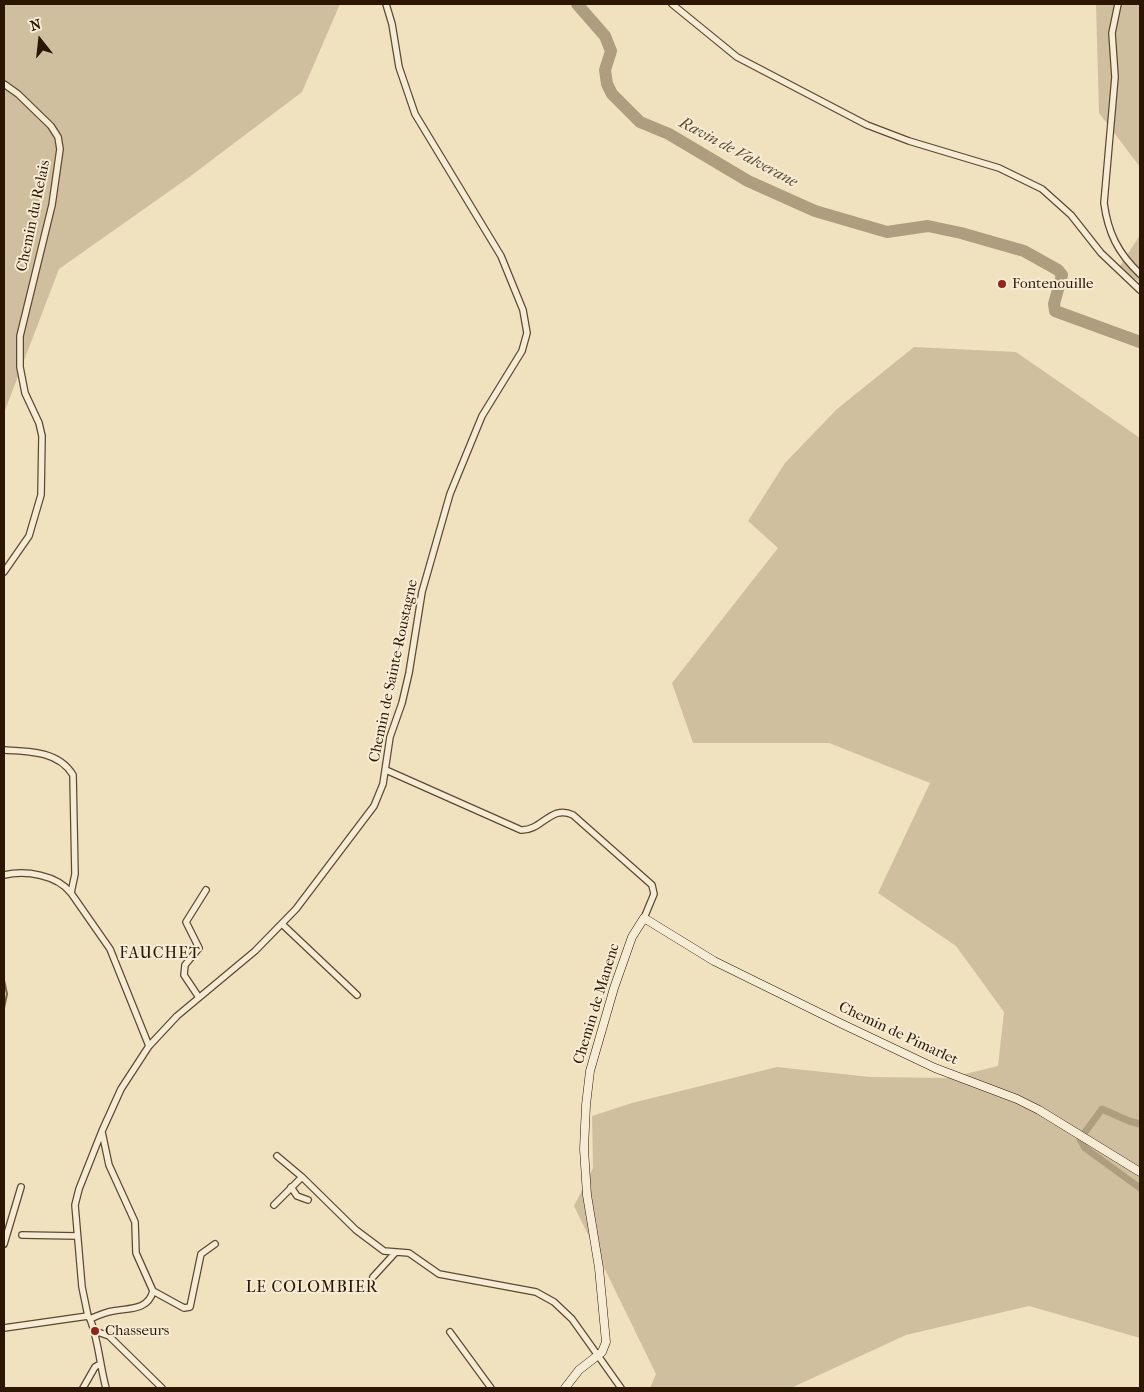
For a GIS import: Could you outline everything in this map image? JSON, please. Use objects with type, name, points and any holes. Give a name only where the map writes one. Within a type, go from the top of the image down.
[{"type":"street","name":"Chemin de Sainte-Roustagne","points":[[106,1388],[95,1332],[88,1318],[82,1287],[77,1236],[77,1196],[102,1131],[121,1089],[149,1046],[198,996],[255,950],[296,910],[371,812],[381,791],[390,737],[402,703],[409,673],[422,592],[450,494],[482,416],[522,351],[527,333],[523,310],[497,249],[415,114],[399,67],[392,24],[386,4]]},
{"type":"street","points":[[672,4],[737,57],[867,125],[999,168],[1042,189],[1071,215],[1101,253],[1140,290]]},
{"type":"street","points":[[1118,4],[1112,33],[1115,77],[1104,203],[1106,219],[1115,244],[1140,274]]},
{"type":"street","name":"Chemin du Relais","points":[[4,84],[18,94],[51,126],[58,137],[60,149],[52,205],[20,336],[20,367],[25,393],[39,424],[42,436],[41,495],[29,536],[4,572]]},
{"type":"street","points":[[4,750],[42,753],[64,764],[73,775],[75,874],[71,893]]},
{"type":"street","name":"Chemin de Manenc","points":[[386,770],[521,830],[533,828],[556,812],[572,814],[652,885],[654,894],[644,918],[632,936],[626,950],[599,1038],[588,1084],[584,1133],[585,1166],[606,1338],[603,1350],[598,1356]]},
{"type":"street","points":[[4,875],[16,873],[62,882],[110,949],[149,1046]]},
{"type":"street","points":[[198,996],[184,975],[185,965],[199,948],[186,922],[206,890]]},
{"type":"street","name":"Chemin de Pimarlet","points":[[644,918],[722,966],[927,1064],[1017,1099],[1140,1172]]},
{"type":"street","points":[[282,924],[357,995]]},
{"type":"street","points":[[102,1131],[109,1165],[135,1222],[136,1253],[153,1291],[184,1308],[190,1308],[202,1254],[215,1244]]},
{"type":"street","points":[[277,1156],[302,1177],[361,1235],[384,1251],[409,1253],[439,1274],[538,1293],[554,1302],[568,1315],[621,1388]]},
{"type":"street","points":[[274,1205],[302,1177]]},
{"type":"street","points":[[4,1244],[21,1187]]},
{"type":"street","points":[[291,1187],[297,1196],[308,1200]]},
{"type":"street","points":[[22,1235],[77,1236]]},
{"type":"street","points":[[373,1277],[395,1253]]},
{"type":"street","points":[[4,1328],[88,1318],[112,1311],[138,1308],[150,1299],[153,1291]]},
{"type":"street","points":[[95,1332],[109,1336],[162,1388]]},
{"type":"street","points":[[450,1332],[491,1388]]},
{"type":"street","points":[[566,1388],[579,1370],[598,1356]]},
{"type":"street","points":[[83,1388],[95,1367],[100,1364]]},
{"type":"shaded area","points":[[4,4],[340,4],[302,92],[188,178],[59,269],[4,413]]},
{"type":"shaded area","points":[[1096,4],[1140,4],[1140,167],[1099,113]]},
{"type":"shaded area","points":[[1140,235],[1140,282],[1118,269]]},
{"type":"shaded area","points":[[914,347],[1016,352],[1140,438],[1140,1338],[1029,1306],[906,1335],[791,1388],[650,1388],[656,1374],[574,1206],[593,1168],[592,1116],[632,1103],[777,1067],[870,1077],[949,1078],[998,1066],[1004,1012],[956,946],[878,893],[930,783],[829,743],[693,743],[672,683],[778,548],[748,521],[785,463],[837,409]]},
{"type":"waterway","name":"Ravin de Valverane","points":[[577,4],[605,36],[611,51],[605,70],[607,84],[612,94],[640,122],[669,134],[748,181],[815,211],[887,232],[928,226],[961,233],[1024,251],[1058,270],[1062,275],[1054,304],[1055,311],[1140,342]]},
{"type":"waterway","points":[[4,980],[7,994],[4,1008]]},
{"type":"waterway","points":[[1140,1124],[1102,1109],[1080,1139],[1085,1148],[1140,1188]]},
{"type":"place","name":"Fontenouille","points":[[1002,284]]},
{"type":"place","name":"Chasseurs","points":[[95,1331]]},
{"type":"district","name":"FAUCHET","points":[[160,954]]},
{"type":"district","name":"LE COLOMBIER","points":[[312,1288]]}]
